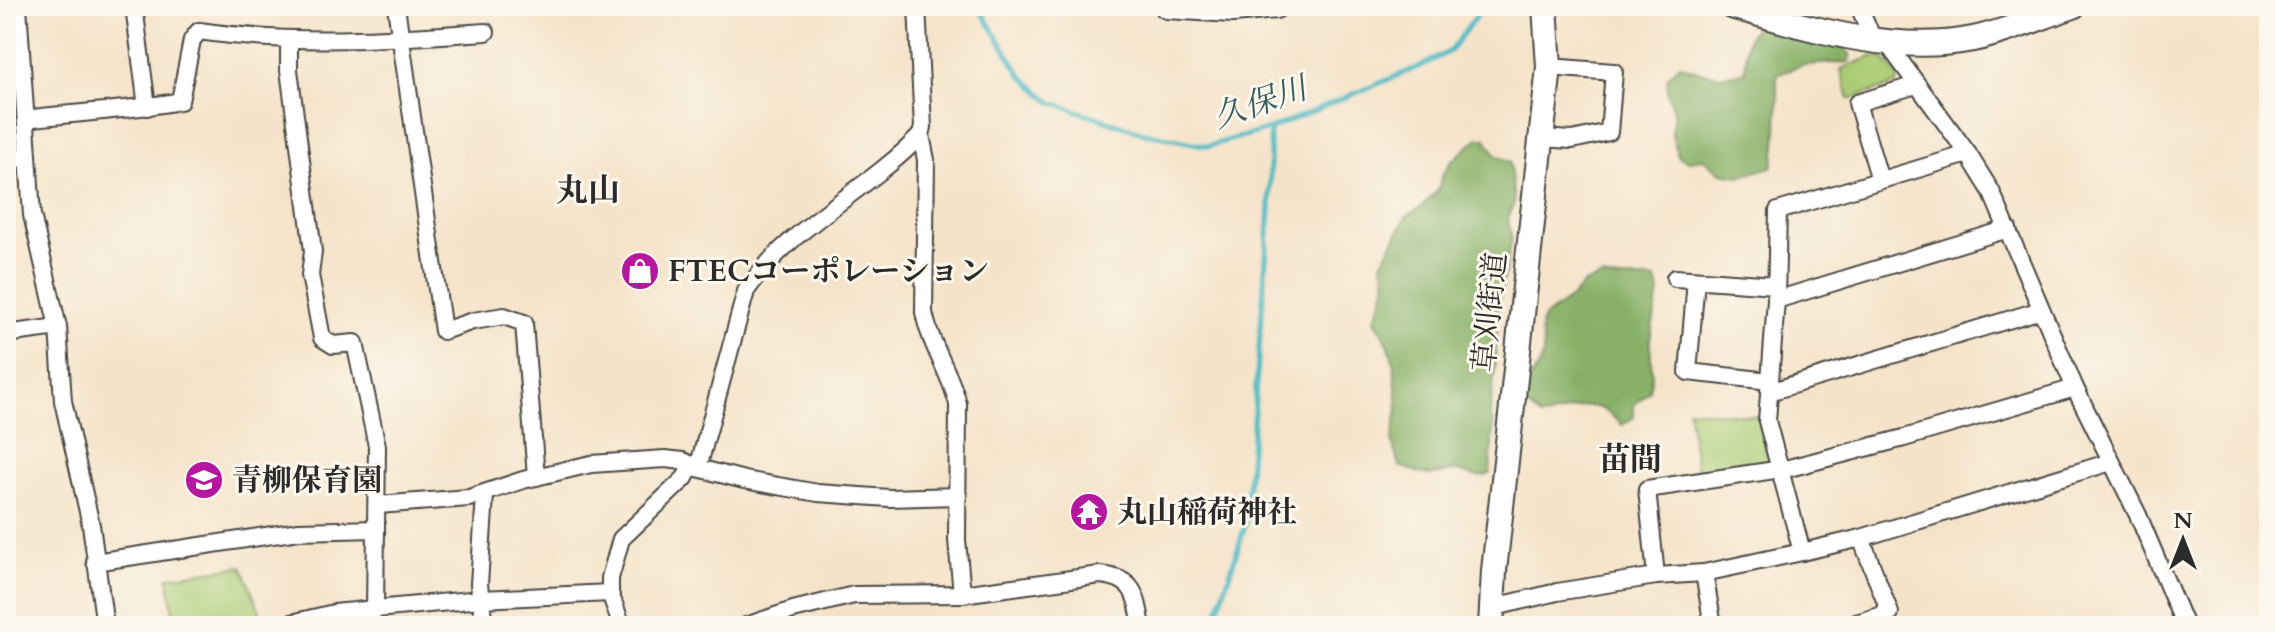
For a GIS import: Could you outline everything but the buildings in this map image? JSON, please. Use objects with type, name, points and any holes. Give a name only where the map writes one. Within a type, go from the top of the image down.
[{"type":"street","points":[[18,6],[32,215],[58,327],[63,401],[91,525],[105,626]]},
{"type":"street","points":[[134,6],[147,107]]},
{"type":"street","points":[[396,6],[443,331],[473,321],[504,316],[524,323],[536,477]]},
{"type":"street","points":[[917,6],[921,135],[926,160],[924,312],[927,331],[958,404],[957,540],[962,594]]},
{"type":"street","points":[[1167,6],[1275,6]]},
{"type":"street","name":"草刈街道","points":[[1491,617],[1549,67],[1545,6]]},
{"type":"street","points":[[1731,6],[1834,34],[1881,42],[1940,43],[1997,33],[2073,6]]},
{"type":"street","points":[[1859,6],[1881,42],[1968,154],[1991,191],[2075,388],[2138,515],[2185,626]]},
{"type":"street","points":[[26,119],[180,101],[192,40],[199,31],[252,39],[289,40],[401,38],[486,32]]},
{"type":"street","points":[[289,40],[289,70],[313,251],[310,275],[322,338],[333,345],[355,343],[377,446],[375,610]]},
{"type":"street","points":[[1541,138],[1572,140],[1609,132],[1614,72],[1549,67]]},
{"type":"street","points":[[1880,180],[1857,103],[1916,85]]},
{"type":"street","points":[[6,88],[25,88]]},
{"type":"street","points":[[622,626],[610,593],[610,578],[621,539],[694,467],[746,291],[783,248],[903,153],[921,135]]},
{"type":"street","points":[[1802,552],[1767,421],[1778,211],[1968,154]]},
{"type":"street","points":[[6,159],[26,158]]},
{"type":"street","points":[[1675,278],[1776,292],[2008,229]]},
{"type":"street","points":[[1696,280],[1688,372],[1769,387],[2041,310]]},
{"type":"street","points":[[6,334],[58,327]]},
{"type":"street","points":[[1656,576],[1647,489],[1779,470],[1904,438],[2075,388]]},
{"type":"street","points":[[378,505],[485,495],[536,477],[591,464],[665,459],[744,480],[818,493],[889,498],[958,496]]},
{"type":"street","points":[[1491,617],[1557,592],[1656,576],[1704,573],[1861,538],[2111,462]]},
{"type":"street","points":[[484,626],[479,584],[485,495]]},
{"type":"street","points":[[95,562],[299,531],[376,529]]},
{"type":"street","points":[[1846,626],[1890,613],[1861,538]]},
{"type":"street","points":[[1704,573],[1713,626]]},
{"type":"street","points":[[746,626],[793,610],[854,595],[962,594],[1100,575],[1119,576],[1131,586],[1142,626]]},
{"type":"street","points":[[279,626],[334,613],[481,599],[610,593]]},
{"type":"green space","points":[[1757,26],[1843,48],[1851,55],[1849,62],[1801,65],[1778,74],[1777,134],[1772,167],[1740,176],[1721,173],[1704,159],[1687,161],[1678,156],[1672,135],[1674,110],[1668,94],[1667,77],[1680,65],[1721,75],[1745,71],[1747,41]]},
{"type":"green space","points":[[1874,56],[1884,59],[1899,77],[1896,85],[1849,99],[1841,69]]},
{"type":"green space","points":[[1478,138],[1485,138],[1497,156],[1510,162],[1514,203],[1508,218],[1512,239],[1498,307],[1490,411],[1493,427],[1490,474],[1477,476],[1447,471],[1428,475],[1399,466],[1392,442],[1398,408],[1394,364],[1389,346],[1375,320],[1385,285],[1382,263],[1406,217],[1422,207],[1438,190],[1442,175],[1451,162]]},
{"type":"green space","points":[[1603,277],[1656,280],[1659,292],[1650,340],[1652,374],[1649,391],[1634,405],[1634,417],[1622,425],[1594,406],[1540,417],[1525,404],[1528,395],[1526,383],[1543,356],[1543,318],[1571,298],[1584,283]]},
{"type":"green space","points":[[1688,409],[1760,417],[1760,429],[1769,460],[1765,466],[1698,477]]},
{"type":"green space","points":[[242,566],[265,624],[175,626],[168,577]]},
{"type":"waterway","name":"久保川","points":[[978,6],[1022,76],[1051,102],[1144,133],[1208,146],[1270,129],[1423,65],[1450,51],[1484,6]]},
{"type":"waterway","points":[[1213,626],[1245,526],[1270,208],[1270,129]]},
{"type":"place","name":"FTECコーポレーション","points":[[640,271]]},
{"type":"place","name":"青柳保育園","points":[[204,480]]},
{"type":"place","name":"丸山稲荷神社","points":[[1089,512]]},
{"type":"district","name":"丸山","points":[[588,191]]},
{"type":"district","name":"苗間","points":[[1630,460]]}]
